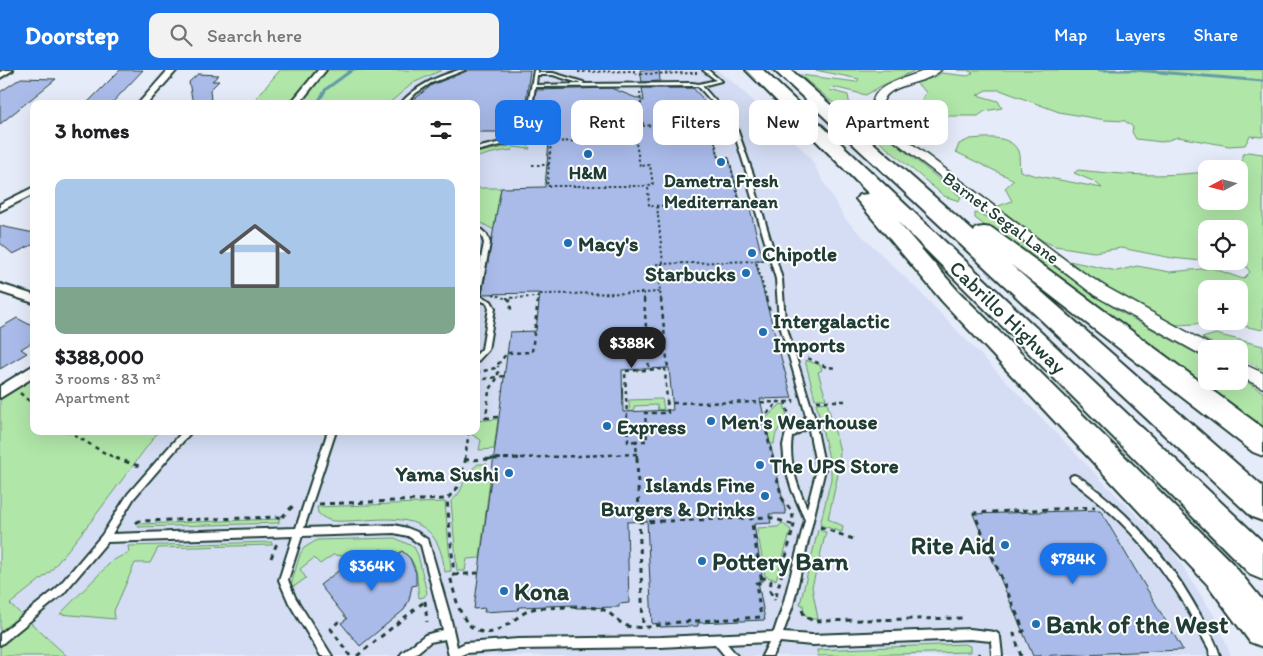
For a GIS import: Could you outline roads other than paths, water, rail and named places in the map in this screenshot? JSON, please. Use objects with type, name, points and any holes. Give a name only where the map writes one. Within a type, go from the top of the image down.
[{"type":"highway","name":"Cabrillo Highway","points":[[754,70],[785,100]]},
{"type":"highway","name":"Cabrillo Highway","points":[[782,70],[1263,507]]},
{"type":"highway","points":[[812,97],[972,224],[1263,444]]},
{"type":"highway","name":"Cabrillo Highway","points":[[818,132],[1263,564]]},
{"type":"highway","points":[[818,139],[934,278],[1215,569],[1263,629]]},
{"type":"highway","points":[[1216,519],[1263,578]]},
{"type":"street","points":[[0,76],[9,70]]},
{"type":"street","points":[[145,100],[161,81],[174,70]]},
{"type":"street","points":[[297,100],[322,70]]},
{"type":"street","name":"Barnet Segal Lane","points":[[936,70],[897,84],[880,98],[876,111],[879,120],[887,130],[1085,281],[1198,346]]},
{"type":"street","points":[[0,208],[30,192]]},
{"type":"street","points":[[0,288],[30,298]]},
{"type":"street","points":[[4,390],[30,373]]},
{"type":"street","points":[[1248,373],[1263,381]]},
{"type":"lane","points":[[406,100],[424,84],[463,70]]},
{"type":"lane","points":[[534,86],[696,84],[719,81],[706,71]]},
{"type":"lane","points":[[480,149],[516,140],[525,135],[536,72],[553,74],[590,85]]},
{"type":"lane","points":[[573,80],[683,78],[696,84],[734,126],[751,176],[753,191],[779,279],[782,322],[795,359],[810,416],[821,476],[788,605],[777,637],[767,656]]},
{"type":"lane","points":[[480,231],[485,236],[487,242],[480,280]]},
{"type":"lane","points":[[480,298],[489,302],[492,308],[485,350],[480,355]]},
{"type":"lane","points":[[810,416],[802,427],[789,435],[786,448],[796,494],[810,520]]},
{"type":"lane","points":[[0,640],[60,591],[105,538],[131,496],[184,435]]},
{"type":"lane","points":[[327,656],[292,600],[283,580],[331,435]]},
{"type":"lane","points":[[1074,478],[1100,495],[1140,535],[1180,588],[1213,648],[1215,656]]},
{"type":"lane","points":[[105,538],[301,530],[394,529],[416,535],[425,543],[431,560],[453,655],[465,648],[518,644],[777,637],[812,640],[970,634],[995,637],[997,656]]},
{"type":"lane","points":[[405,656],[428,638],[449,633]]},
{"type":"lane","points":[[716,640],[732,656]]},
{"type":"waterway","points":[[319,100],[326,89],[352,70]]},
{"type":"waterway","points":[[1100,70],[1135,70],[1263,81]]},
{"type":"place","name":"H&M","points":[[588,154]]},
{"type":"place","name":"Dametra Fresh Mediterranean","points":[[721,162]]},
{"type":"place","name":"Macy's","points":[[568,243]]},
{"type":"place","name":"Chipotle","points":[[752,253]]},
{"type":"place","name":"Starbucks","points":[[746,273]]},
{"type":"place","name":"Intergalactic Imports","points":[[763,332]]},
{"type":"place","name":"Men's Wearhouse","points":[[711,421]]},
{"type":"place","name":"Express","points":[[607,426]]},
{"type":"place","name":"The UPS Store","points":[[760,465]]},
{"type":"place","name":"Yama Sushi","points":[[509,473]]},
{"type":"place","name":"Islands Fine Burgers & Drinks","points":[[765,496]]},
{"type":"place","name":"Rite Aid","points":[[1005,545]]},
{"type":"place","name":"Pottery Barn","points":[[702,561]]},
{"type":"place","name":"Kona","points":[[504,591]]},
{"type":"place","name":"Bank of the West","points":[[1036,624]]}]
